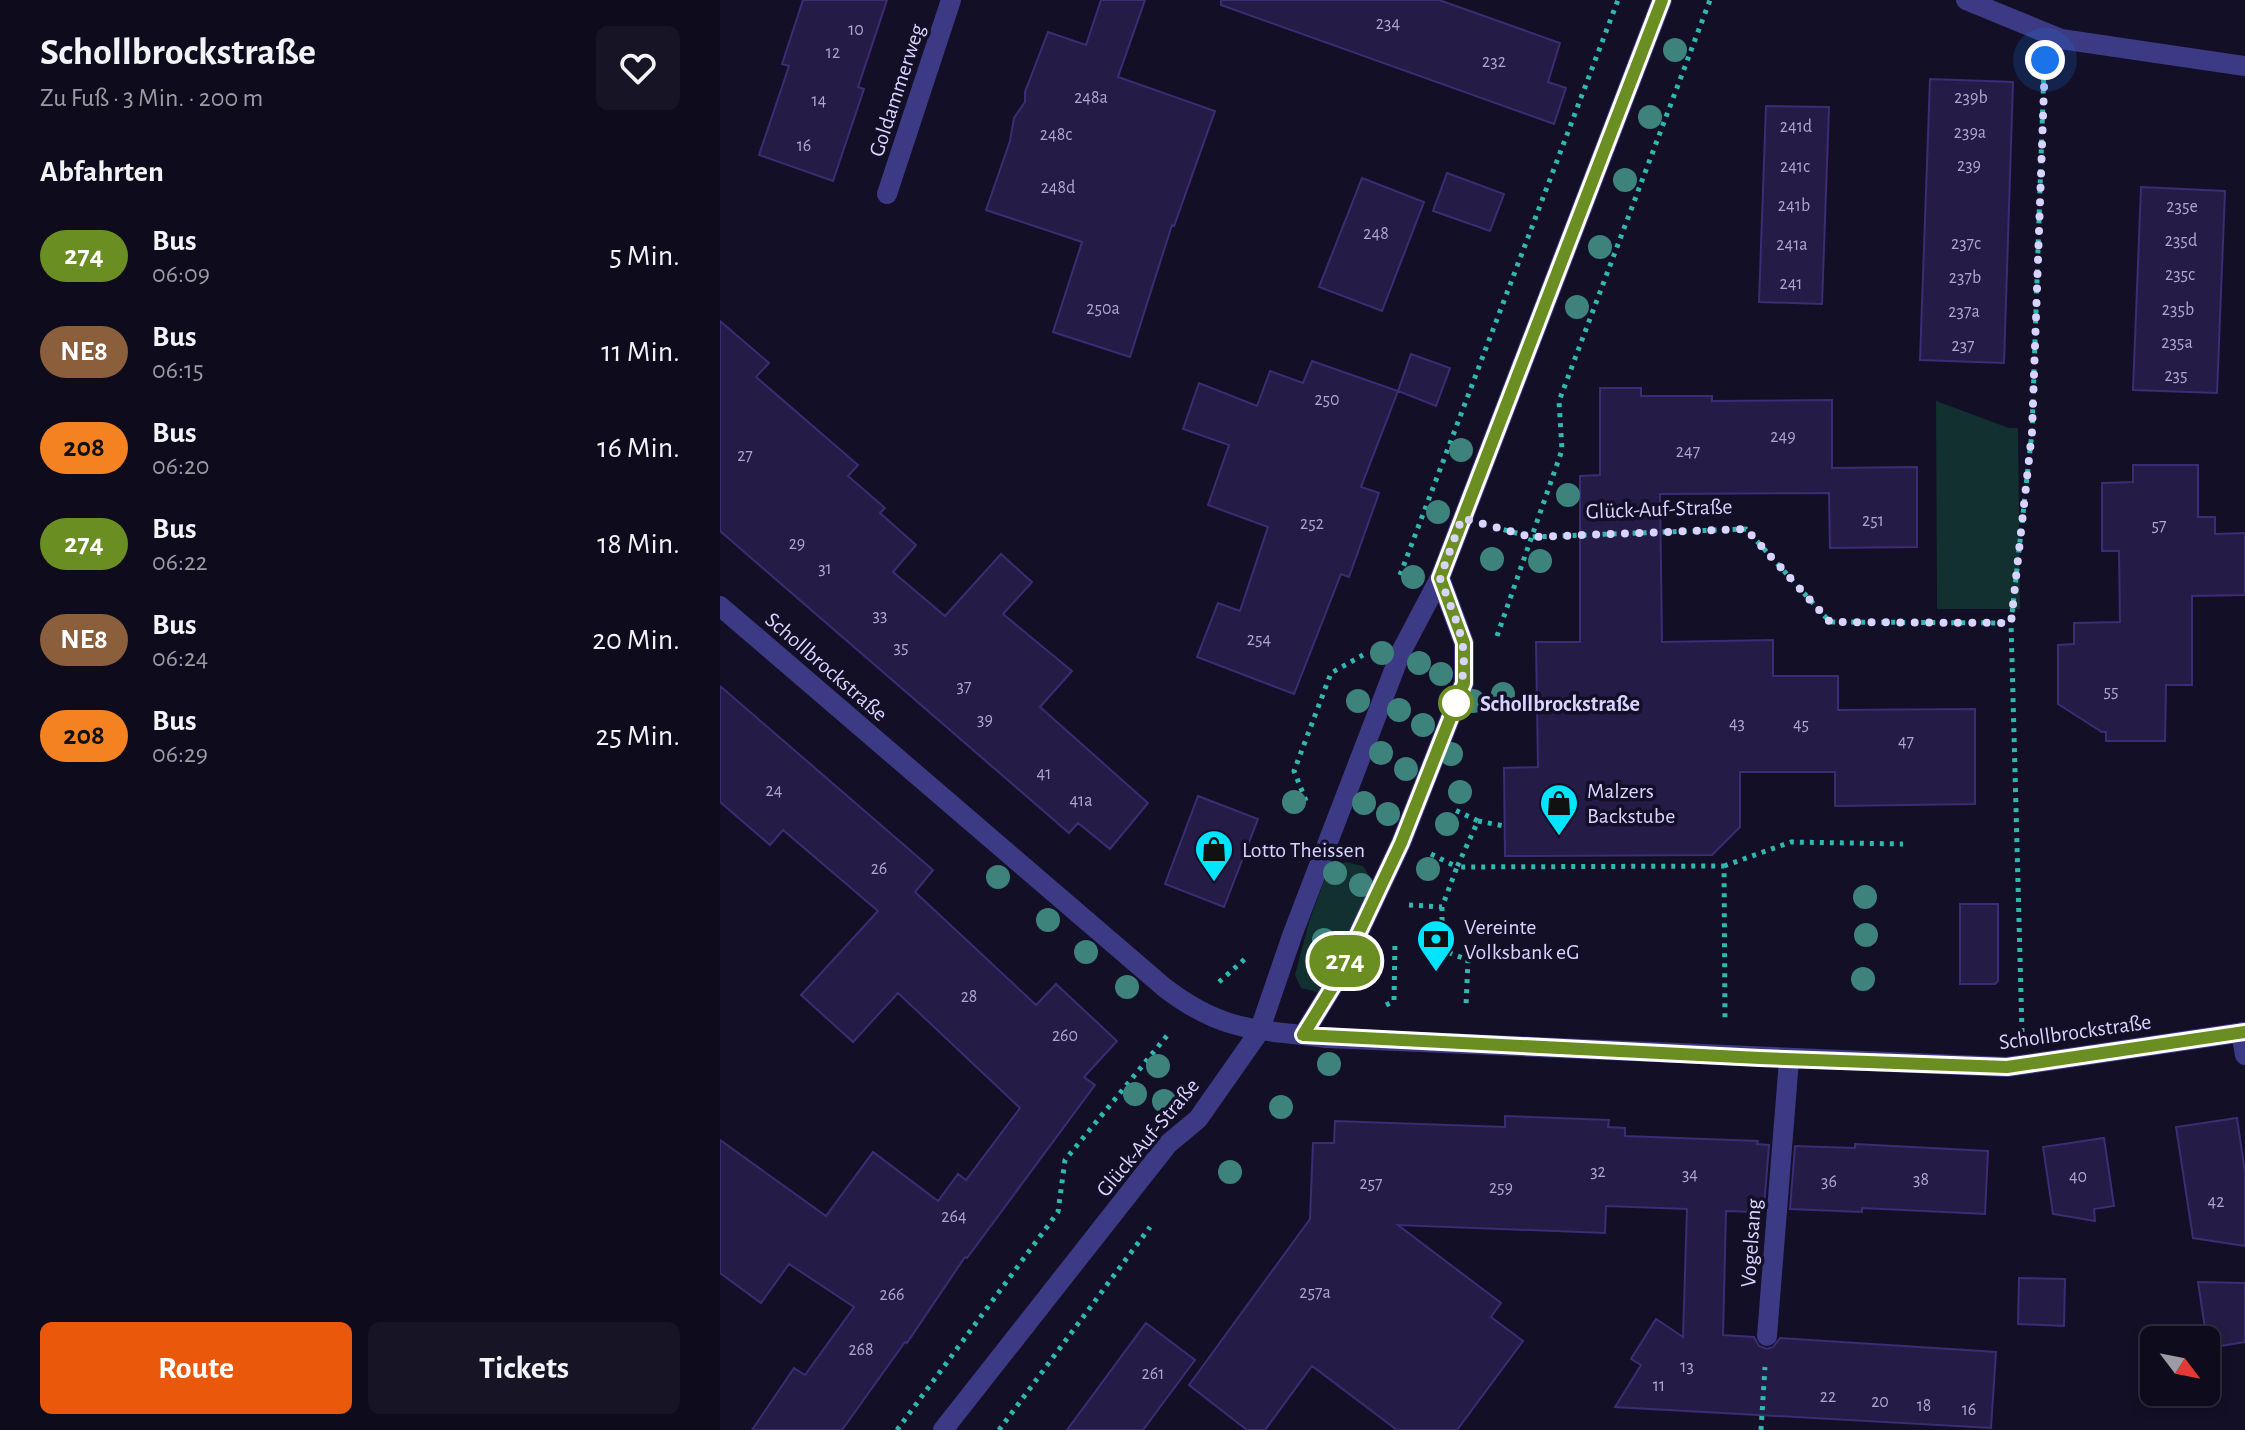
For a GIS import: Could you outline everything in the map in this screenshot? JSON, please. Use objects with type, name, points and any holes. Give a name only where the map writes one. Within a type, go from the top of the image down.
[{"type":"street","name":"Goldammerweg","points":[[887,194],[951,0]]},
{"type":"street","name":"Glück-Auf-Straße","points":[[943,1430],[1168,1144],[1198,1119],[1259,1032],[1293,933],[1401,652],[1440,578],[1662,0]]},
{"type":"street","points":[[1966,0],[2061,39],[2245,66]]},
{"type":"street","points":[[1303,1035],[1335,983],[1401,843],[1464,683],[1464,643],[1440,578]]},
{"type":"street","name":"Schollbrockstraße","points":[[720,606],[1190,1007],[1216,1020],[1259,1032],[1303,1035],[1789,1060],[2007,1067],[2243,1032]]},
{"type":"street","points":[[2243,1032],[2245,1055]]},
{"type":"street","name":"Vogelsang","points":[[1767,1336],[1789,1060]]},
{"type":"path","points":[[1399,578],[1618,0]]},
{"type":"path","points":[[1494,646],[1562,450],[1559,401],[1710,0]]},
{"type":"path","points":[[2021,1065],[2011,623],[2032,432],[2046,33]]},
{"type":"path","name":"Glück-Auf-Straße","points":[[1462,518],[1531,537],[1746,529],[1830,622],[2011,623]]},
{"type":"path","points":[[1308,805],[1294,771],[1331,673],[1371,650]]},
{"type":"path","points":[[1459,812],[1478,821],[1504,826]]},
{"type":"path","points":[[1466,1006],[1468,960],[1442,950],[1442,907],[1478,821]]},
{"type":"path","points":[[1439,858],[1457,867],[1724,866],[1791,842],[1903,844]]},
{"type":"path","points":[[1724,866],[1725,1020]]},
{"type":"path","points":[[1396,905],[1442,907]]},
{"type":"path","points":[[1381,1008],[1394,1001],[1396,932]]},
{"type":"path","points":[[897,1430],[1058,1212],[1065,1160],[1190,1007],[1254,951]]},
{"type":"path","points":[[999,1430],[1159,1215]]},
{"type":"path","points":[[1761,1430],[1767,1336]]},
{"type":"green space","points":[[1936,401],[2009,428],[2018,428],[2020,609],[1937,609]]},
{"type":"green space","points":[[1346,862],[1363,866],[1373,882],[1327,985],[1317,992],[1301,988],[1295,975],[1309,922],[1328,870]]},
{"type":"building","points":[[803,0],[887,0],[858,87],[864,89],[833,181],[759,155],[789,66],[782,64]]},
{"type":"building","points":[[1101,0],[1145,0],[1118,77],[1215,111],[1172,225],[1130,357],[1053,332],[1082,242],[986,210],[1010,141],[1014,118],[1025,102],[1025,92],[1048,32],[1086,45]]},
{"type":"building","points":[[1221,0],[1439,0],[1560,43],[1548,82],[1566,88],[1554,124],[1221,5]]},
{"type":"building","points":[[1930,79],[2013,82],[2004,363],[1920,360]]},
{"type":"building","points":[[1766,106],[1829,107],[1822,304],[1759,302]]},
{"type":"building","points":[[1447,173],[1504,194],[1490,231],[1433,211]]},
{"type":"building","points":[[1362,178],[1424,202],[1382,311],[1319,287]]},
{"type":"building","points":[[2141,187],[2225,191],[2217,393],[2133,390]]},
{"type":"building","points":[[720,321],[769,363],[756,377],[858,465],[848,476],[885,508],[880,513],[916,545],[893,572],[945,616],[1001,554],[1032,582],[1003,614],[1072,671],[1040,707],[1148,803],[1110,849],[1078,823],[1069,833],[720,531]]},
{"type":"building","points":[[1411,354],[1450,368],[1436,406],[1398,391]]},
{"type":"building","points":[[1312,361],[1398,391],[1361,487],[1379,493],[1349,577],[1341,574],[1294,694],[1197,657],[1218,603],[1240,611],[1268,527],[1208,505],[1229,445],[1183,429],[1199,383],[1257,406],[1270,371],[1303,383]]},
{"type":"building","points":[[1600,388],[1641,388],[1641,396],[1712,396],[1712,401],[1832,400],[1832,468],[1917,467],[1917,547],[1830,548],[1829,493],[1660,494],[1662,642],[1773,640],[1773,676],[1838,676],[1838,710],[1975,709],[1975,804],[1835,806],[1835,772],[1740,772],[1740,827],[1712,855],[1505,856],[1504,768],[1538,767],[1536,642],[1580,642],[1580,476],[1600,475]]},
{"type":"building","points":[[2133,465],[2198,465],[2198,517],[2215,517],[2215,534],[2245,533],[2245,595],[2192,596],[2192,685],[2166,685],[2165,741],[2106,741],[2106,732],[2058,704],[2058,645],[2074,644],[2074,623],[2120,622],[2119,551],[2102,551],[2102,483],[2133,482]]},
{"type":"building","points":[[720,686],[933,870],[915,892],[1036,1005],[1056,984],[1117,1041],[1084,1077],[1095,1085],[965,1257],[907,1343],[842,1430],[752,1430],[794,1368],[805,1375],[854,1307],[789,1264],[761,1303],[720,1273],[720,1140],[826,1216],[873,1152],[938,1201],[958,1174],[966,1180],[1020,1108],[898,993],[853,1042],[801,995],[878,911],[783,830],[770,845],[720,802]]},
{"type":"building","points":[[1198,796],[1258,819],[1224,907],[1165,884]]},
{"type":"building","points":[[1960,904],[1998,904],[1998,981],[1995,984],[1960,984]]},
{"type":"building","points":[[1505,1116],[1609,1120],[1608,1127],[1625,1128],[1625,1136],[1758,1141],[1757,1144],[1769,1145],[1764,1207],[1755,1207],[1755,1212],[1726,1211],[1723,1335],[1754,1337],[1759,1346],[1767,1349],[1780,1338],[1996,1352],[1991,1428],[1615,1407],[1641,1365],[1631,1359],[1656,1319],[1683,1337],[1687,1209],[1606,1206],[1605,1233],[1398,1225],[1501,1303],[1491,1317],[1523,1341],[1457,1430],[1397,1430],[1312,1366],[1265,1430],[1247,1430],[1189,1385],[1310,1219],[1313,1143],[1334,1143],[1335,1121],[1505,1127]]},
{"type":"building","points":[[2237,1118],[2245,1172],[2245,1246],[2193,1238],[2176,1127]]},
{"type":"building","points":[[2104,1138],[2114,1206],[2094,1209],[2095,1221],[2053,1214],[2043,1147]]},
{"type":"building","points":[[1855,1144],[1988,1151],[1985,1214],[1862,1208],[1862,1212],[1790,1209],[1795,1146],[1855,1148]]},
{"type":"building","points":[[2019,1278],[2065,1279],[2064,1326],[2018,1324]]},
{"type":"building","points":[[2198,1282],[2245,1283],[2245,1342],[2220,1346],[2220,1326],[2205,1326]]},
{"type":"building","points":[[1146,1323],[1195,1360],[1143,1430],[1067,1430]]},
{"type":"bus line","name":"274","points":[[1662,0],[1440,578],[1464,643],[1464,683],[1401,843],[1335,983],[1303,1035],[2007,1067],[2245,1032]]},
{"type":"place","name":"Schollbrockstraße","points":[[1456,703]]},
{"type":"place","name":"Malzers Backstube","points":[[1559,837]]},
{"type":"place","name":"Lotto Theissen","points":[[1214,883]]},
{"type":"place","name":"Vereinte Volksbank eG","points":[[1436,973]]},
{"type":"route","points":[[1456,703],[1453,710],[1464,683],[1464,643],[1440,578],[1462,518],[1531,537],[1746,529],[1830,622],[2011,623],[2032,432],[2045,60]]}]
